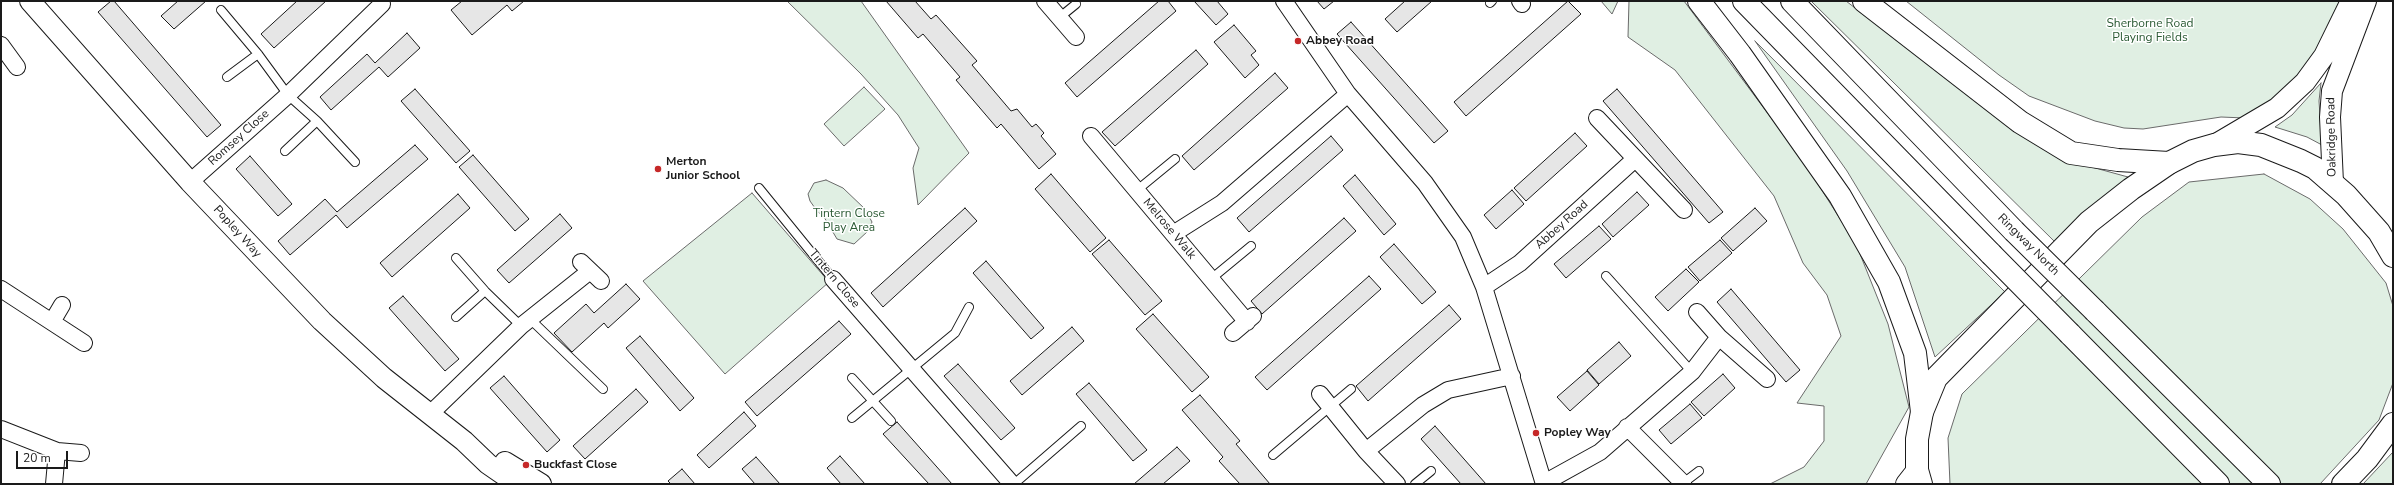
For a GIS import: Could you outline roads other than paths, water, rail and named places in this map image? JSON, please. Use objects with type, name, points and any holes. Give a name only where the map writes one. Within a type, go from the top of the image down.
[{"type":"main road","points":[[1699,1],[1740,54],[1840,196],[1889,282],[1915,353],[1922,412]]},
{"type":"main road","points":[[1744,1],[2218,484]]},
{"type":"main road","name":"Ringway North","points":[[1792,1],[2014,231],[2265,480]]},
{"type":"main road","points":[[1864,1],[2020,122],[2071,153],[2118,160],[2169,163]]},
{"type":"main road","points":[[1914,479],[1917,439],[1922,412],[1936,378],[2089,222],[2131,189],[2169,163],[2193,151],[2214,145],[2238,142],[2261,145],[2278,150],[2315,168],[2386,234],[2393,256]]},
{"type":"main road","points":[[2343,484],[2367,459],[2393,424]]},
{"type":"street","name":"Popley Way","points":[[30,1],[190,182],[322,322],[384,378],[429,415],[464,441],[488,464],[517,484]]},
{"type":"street","points":[[1045,1],[1076,36]]},
{"type":"street","points":[[1284,1],[1348,94],[1446,211],[1464,237],[1484,287],[1544,484],[1600,452],[1692,372],[1719,337]]},
{"type":"street","points":[[2214,145],[2277,108],[2305,82],[2324,56],[2351,1]]},
{"type":"street","name":"Oakridge Road","points":[[2332,183],[2330,116],[2332,91],[2366,1]]},
{"type":"street","name":"Romsey Close","points":[[190,182],[288,95],[383,2]]},
{"type":"street","points":[[1,45],[17,67]]},
{"type":"street","points":[[1173,234],[1222,203],[1348,94]]},
{"type":"street","points":[[1598,118],[1684,210]]},
{"type":"street","name":"Melrose Walk","points":[[1091,136],[1211,279],[1250,319],[1233,334]]},
{"type":"street","name":"Abbey Road","points":[[1484,287],[1520,263],[1635,159]]},
{"type":"street","points":[[429,415],[525,323],[591,271]]},
{"type":"street","name":"Tintern Close","points":[[833,279],[1013,484]]},
{"type":"street","points":[[1,289],[84,343]]},
{"type":"street","points":[[52,322],[62,305]]},
{"type":"street","points":[[1697,312],[1719,337],[1767,379]]},
{"type":"street","points":[[1366,451],[1424,405],[1448,390],[1512,376]]},
{"type":"street","points":[[1320,394],[1366,451],[1397,484]]},
{"type":"street","points":[[1627,427],[1682,483]]},
{"type":"street","points":[[1,429],[57,450],[81,453]]},
{"type":"street","name":"Popley Way","points":[[464,441],[488,452],[541,484]]},
{"type":"street","points":[[54,484],[57,450]]},
{"type":"lane","points":[[1060,17],[1076,4]]},
{"type":"lane","points":[[221,10],[258,54],[288,95],[317,121],[354,162]]},
{"type":"lane","points":[[227,77],[258,54]]},
{"type":"lane","points":[[285,151],[317,121]]},
{"type":"lane","points":[[1136,191],[1175,159]]},
{"type":"lane","name":"Tintern Close","points":[[759,188],[833,279]]},
{"type":"lane","points":[[1211,279],[1251,246]]},
{"type":"lane","points":[[456,258],[485,291],[603,389]]},
{"type":"lane","points":[[1606,276],[1692,372]]},
{"type":"lane","points":[[456,317],[485,291]]},
{"type":"lane","points":[[852,418],[955,333],[969,307]]},
{"type":"lane","points":[[852,378],[891,421]]},
{"type":"lane","points":[[1273,455],[1351,389]]},
{"type":"lane","name":"Tintern Close","points":[[1013,484],[1081,426]]},
{"type":"lane","points":[[1416,484],[1431,471]]},
{"type":"lane","points":[[1682,483],[1699,471]]},
{"type":"place","name":"Abbey Road","points":[[1298,41]]},
{"type":"place","name":"Merton Junior School","points":[[658,169]]},
{"type":"place","name":"Popley Way","points":[[1536,433]]},
{"type":"place","name":"Buckfast Close","points":[[526,465]]},
{"type":"park label","name":"Sherborne Road Playing Fields","points":[[2150,31]]},
{"type":"park label","name":"Tintern Close Play Area","points":[[849,221]]}]
